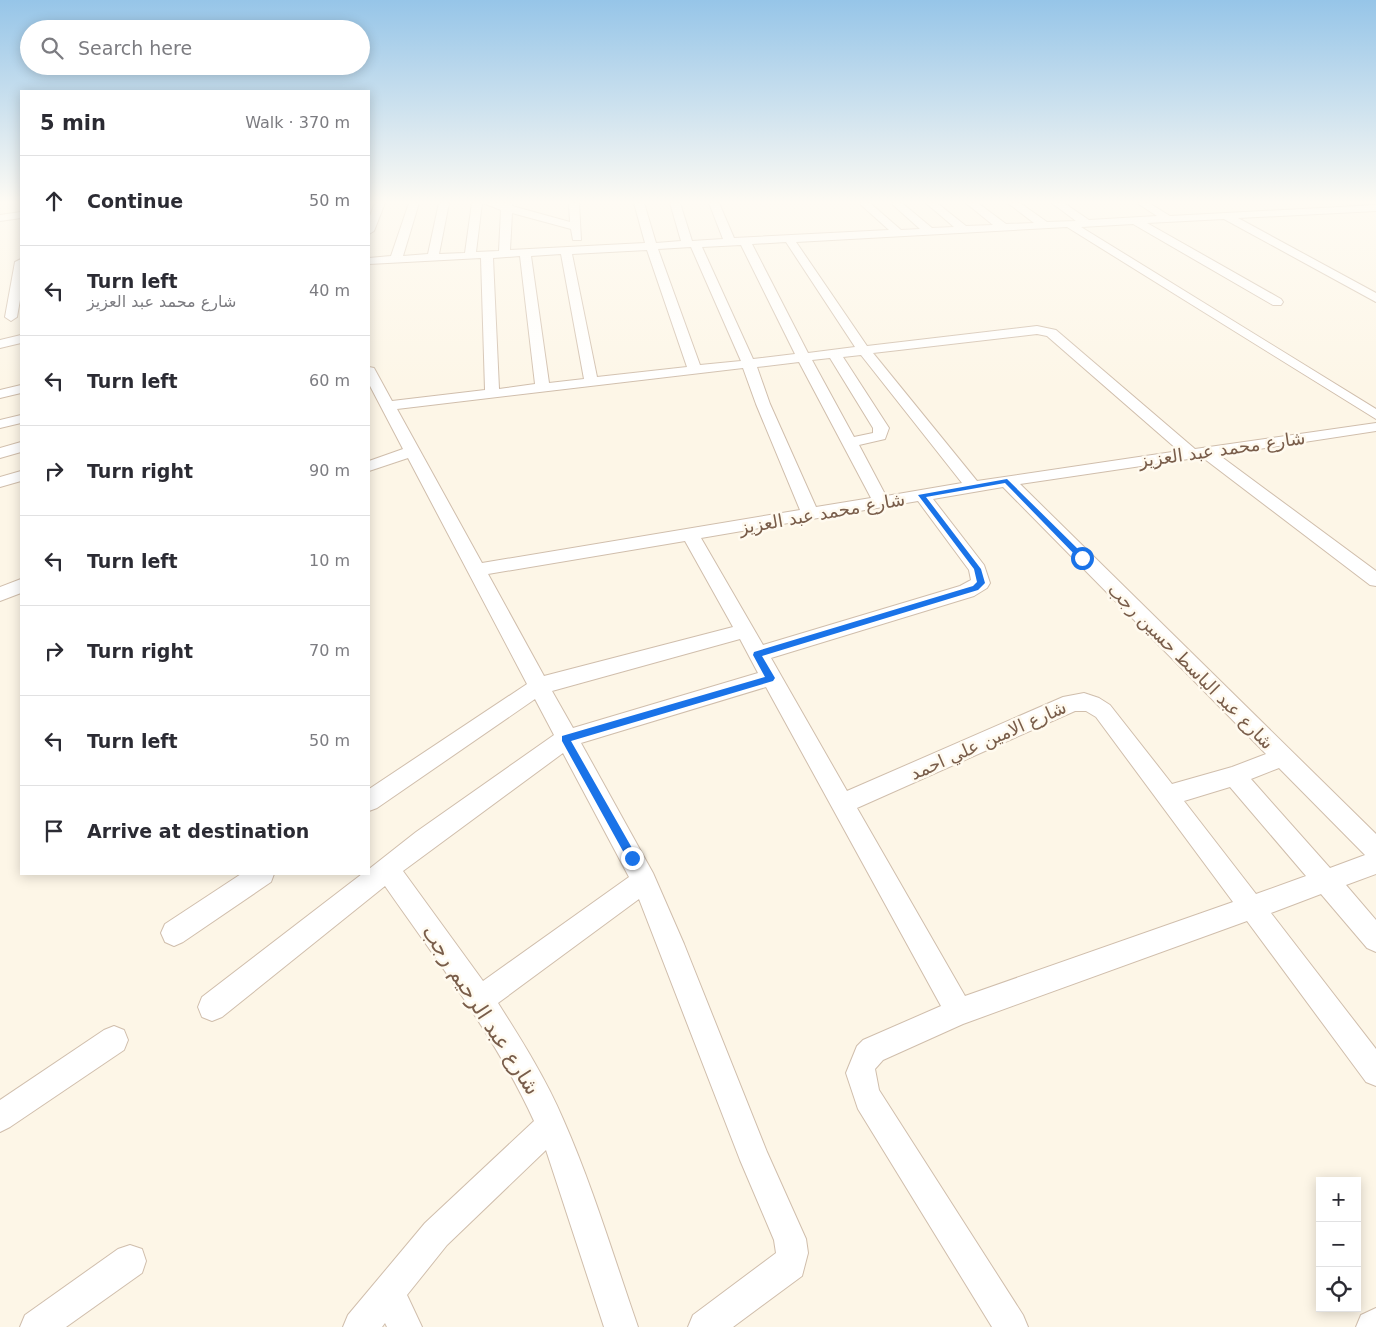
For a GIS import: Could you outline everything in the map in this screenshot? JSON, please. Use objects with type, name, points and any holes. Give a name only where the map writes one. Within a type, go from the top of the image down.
[{"type":"street","points":[[487,265],[492,393]]},
{"type":"street","points":[[527,265],[542,386]]},
{"type":"street","points":[[574,265],[591,381]]},
{"type":"street","points":[[658,265],[695,369]]},
{"type":"street","points":[[701,265],[748,362],[763,404],[811,516]]},
{"type":"street","points":[[758,265],[882,503]]},
{"type":"street","points":[[806,265],[863,349],[974,488]]},
{"type":"street","points":[[1135,265],[1376,415]]},
{"type":"street","points":[[1212,265],[1277,302]]},
{"type":"street","points":[[1316,265],[1376,298]]},
{"type":"street","points":[[11,317],[18,303],[20,282]]},
{"type":"street","points":[[387,406],[834,352],[1044,330],[1058,338],[1197,452],[1376,580]]},
{"type":"street","points":[[0,344],[20,339]]},
{"type":"street","points":[[834,352],[881,428],[880,436],[851,442]]},
{"type":"street","points":[[370,373],[644,881],[671,944],[755,1160],[790,1240],[792,1253],[790,1264],[781,1273],[705,1327]]},
{"type":"street","points":[[0,394],[20,389]]},
{"type":"street","points":[[0,424],[20,419]]},
{"type":"street","name":"شارع محمد عبد العزيز","points":[[476,570],[811,516],[1007,481],[1376,427]]},
{"type":"street","points":[[0,452],[20,447]]},
{"type":"street","points":[[370,466],[412,451]]},
{"type":"street","points":[[0,482],[20,476]]},
{"type":"street","name":"شارع عبد الباسط حسين رجب","points":[[1007,481],[1376,850]]},
{"type":"street","points":[[757,655],[967,591],[981,583],[978,569],[922,495]]},
{"type":"street","points":[[691,534],[757,655],[960,1012]]},
{"type":"street","points":[[0,594],[20,586]]},
{"type":"street","points":[[370,800],[539,686],[744,631]]},
{"type":"street","points":[[212,1007],[442,826],[566,739],[770,678]]},
{"type":"street","name":"شارع الامين علي احمد","points":[[842,804],[1070,703],[1082,701],[1092,703],[1103,711],[1249,907],[1376,1072]]},
{"type":"street","points":[[1166,796],[1234,776],[1283,757]]},
{"type":"street","points":[[1234,776],[1376,939]]},
{"type":"street","points":[[1011,1327],[868,1099],[861,1082],[860,1068],[863,1058],[873,1050],[960,1012],[1376,863]]},
{"type":"street","name":"شارع عبد الرحيم رجب","points":[[388,870],[479,1001],[520,1064],[550,1126],[565,1163],[621,1327]]},
{"type":"street","points":[[174,933],[261,875]]},
{"type":"street","points":[[479,1001],[644,881]]},
{"type":"street","points":[[0,1117],[114,1040]]},
{"type":"street","points":[[360,1327],[436,1234],[550,1126]]},
{"type":"street","points":[[37,1327],[130,1261]]},
{"type":"street","points":[[388,1292],[404,1327]]},
{"type":"route","points":[[632,858],[566,739],[770,678],[757,655],[975,588],[981,583],[978,569],[922,495],[974,488],[1007,481],[1082,558]]}]
